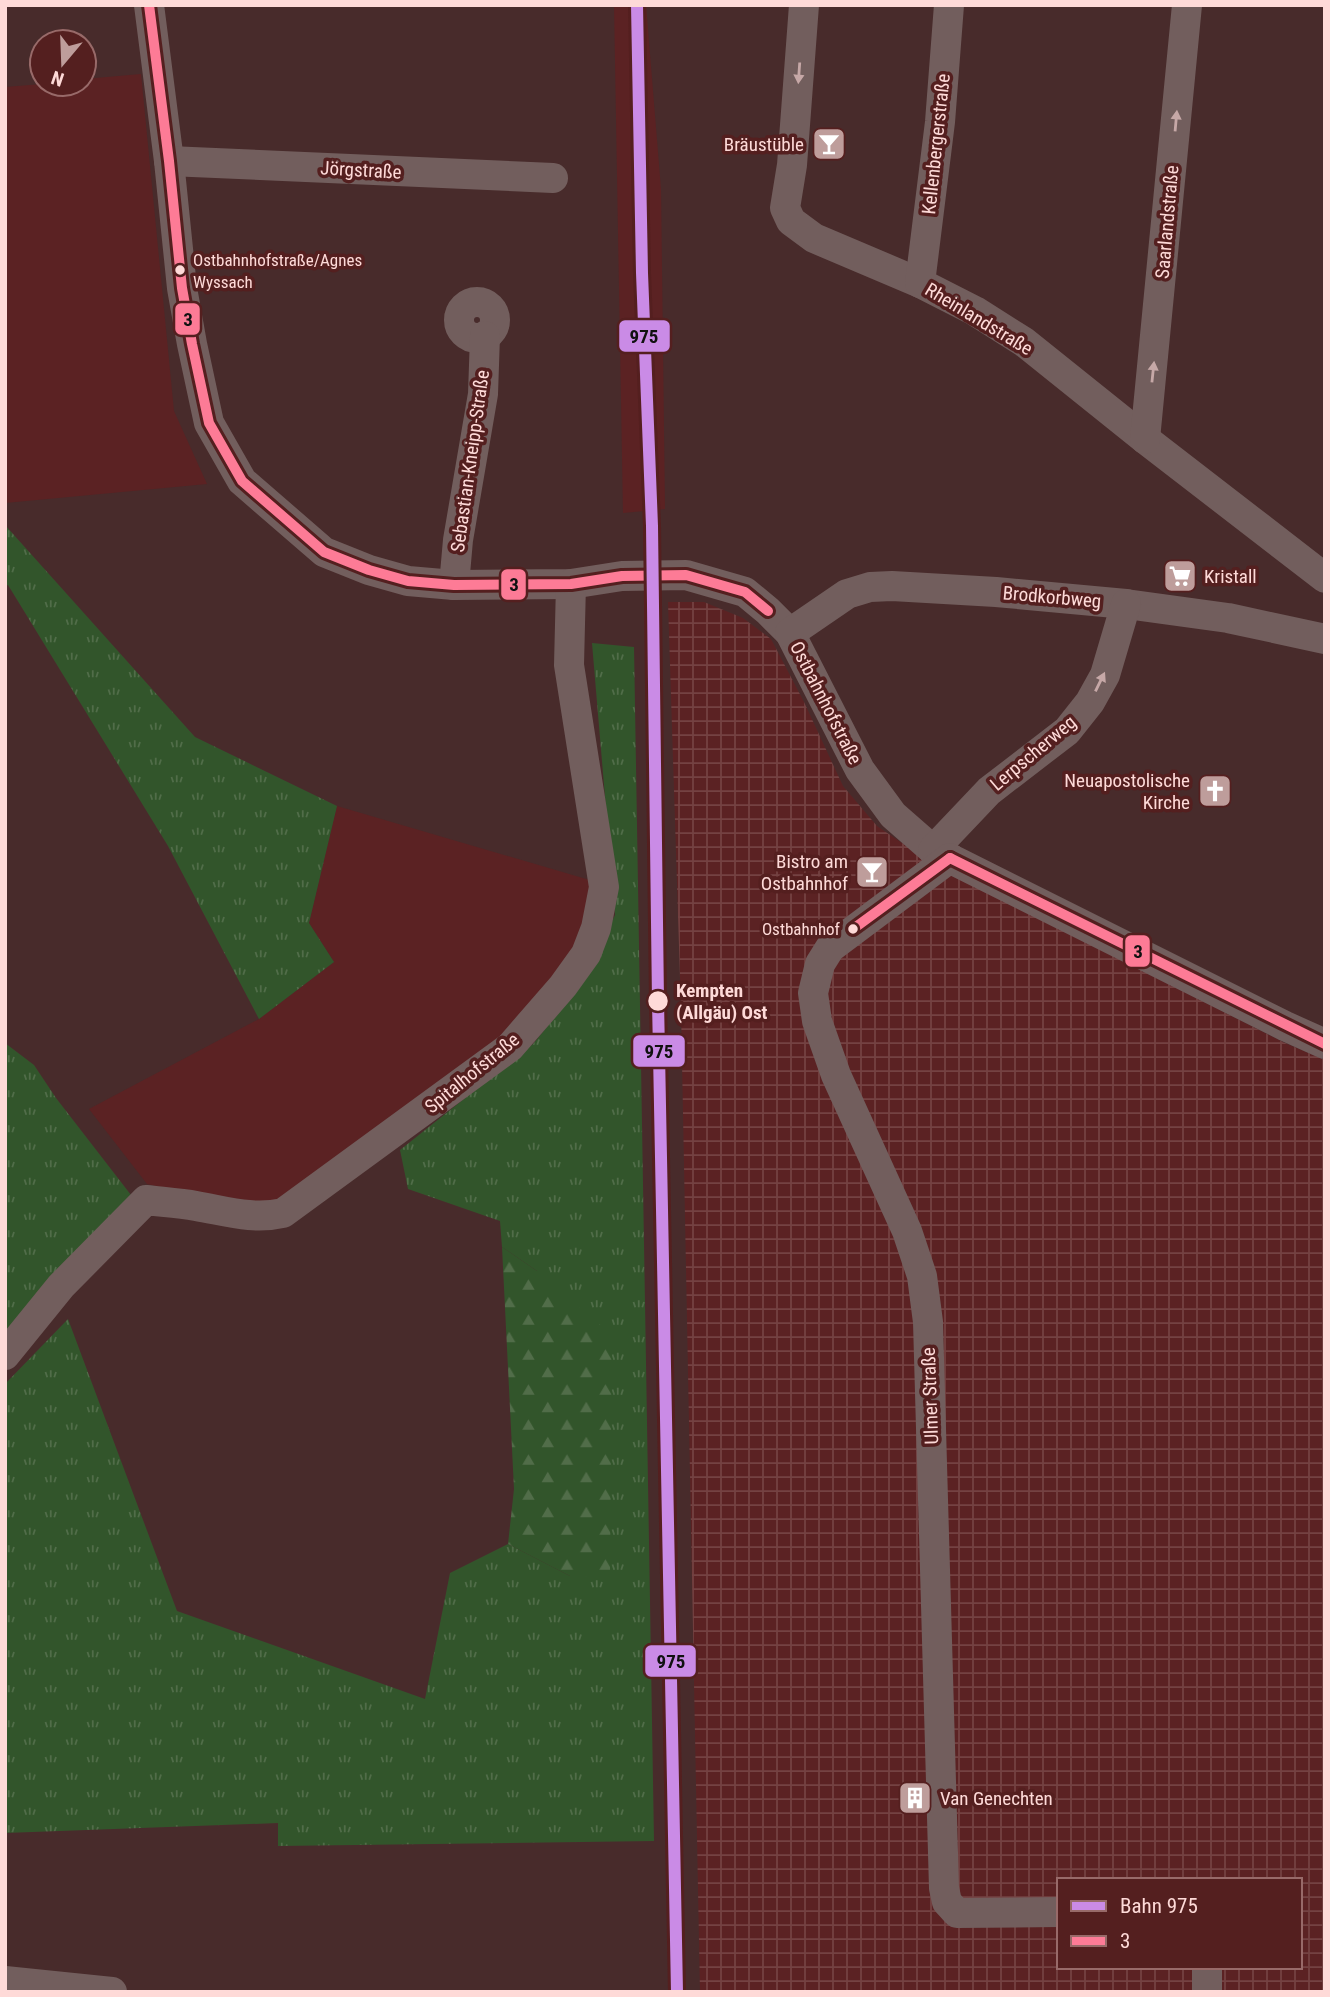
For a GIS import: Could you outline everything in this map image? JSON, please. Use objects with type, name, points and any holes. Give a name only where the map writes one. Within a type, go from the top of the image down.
[{"type":"street","name":"Ostbahnhofstraße","points":[[149,5],[182,288],[209,423],[242,481],[324,552],[369,570],[408,581],[454,585],[571,584],[622,576],[687,575],[745,592],[790,634],[860,770],[893,815],[941,854],[1325,1044]]},
{"type":"street","name":"Rheinlandstraße","points":[[804,5],[792,165],[785,208],[791,221],[814,238],[920,283],[975,311],[1024,342],[1325,578]]},
{"type":"street","name":"Kellenbergerstraße","points":[[920,283],[940,122],[949,5]]},
{"type":"street","name":"Saarlandstraße","points":[[1145,439],[1187,5]]},
{"type":"street","name":"Jörgstraße","points":[[169,161],[553,178]]},
{"type":"street","name":"Sebastian-Kneipp-Straße","points":[[454,585],[458,540],[483,394],[485,336]]},
{"type":"street","name":"Spitalhofstraße","points":[[5,1355],[61,1286],[146,1200],[247,1216],[265,1217],[283,1213],[510,1047],[563,986],[586,954],[596,928],[604,887],[569,665],[571,584]]},
{"type":"street","name":"Brodkorbweg","points":[[790,634],[847,594],[870,587],[996,592],[1126,604],[1228,618],[1325,639]]},
{"type":"street","name":"Lerpscherweg","points":[[941,854],[989,790],[1067,730],[1090,702],[1105,674],[1126,604]]},
{"type":"street","name":"Ulmer Straße","points":[[941,854],[830,948],[820,964],[813,993],[817,1021],[836,1075],[907,1231],[922,1276],[928,1322],[947,1902],[957,1913],[1057,1912]]},
{"type":"street","points":[[1207,1992],[1208,1969]]},
{"type":"street","points":[[5,1981],[112,1992]]},
{"type":"shaded area","points":[[614,5],[646,5],[661,189],[665,509],[623,513]]},
{"type":"shaded area","points":[[141,74],[174,411],[207,484],[5,503],[5,87],[28,85],[28,98],[98,98],[98,78]]},
{"type":"shaded area","points":[[668,602],[704,602],[743,618],[771,639],[843,786],[877,826],[939,868],[1285,1043],[1325,1060],[1325,1992],[700,1992],[681,1009]]},
{"type":"shaded area","points":[[337,806],[593,881],[578,947],[507,1037],[263,1211],[147,1184],[89,1109],[259,1019],[334,962],[309,923]]},
{"type":"green space","points":[[5,525],[195,737],[337,806],[309,923],[334,962],[259,1019],[168,846],[8,585],[5,586]]},
{"type":"green space","points":[[592,643],[634,647],[654,1841],[278,1846],[278,1823],[5,1833],[5,1384],[68,1319],[177,1611],[425,1699],[450,1573],[508,1544],[570,1576],[537,1271],[502,1247],[500,1221],[408,1189],[400,1150],[533,1044],[581,985],[615,915]]},
{"type":"green space","points":[[5,1043],[34,1065],[56,1098],[131,1195],[5,1339]]},
{"type":"green space","points":[[502,1247],[537,1271],[612,1335],[610,1578],[570,1576],[508,1544],[514,1489]]},
{"type":"rail line","name":"975","points":[[637,5],[642,273],[652,526],[677,1992]]},
{"type":"transit line","name":"3","points":[[149,5],[182,288],[192,344],[209,423],[242,481],[324,552],[369,570],[408,581],[454,585],[571,584],[622,576],[686,575],[745,592],[768,611]]},
{"type":"transit line","name":"3","points":[[950,858],[1325,1044]]},
{"type":"transit line","name":"3","points":[[853,929],[950,858]]},
{"type":"place","name":"Bräustüble","points":[[829,144]]},
{"type":"place","name":"Ostbahnhofstraße/Agnes Wyssach","points":[[180,270]]},
{"type":"place","name":"Kristall","points":[[1180,576]]},
{"type":"place","name":"Neuapostolische Kirche","points":[[1215,791]]},
{"type":"place","name":"Bistro am Ostbahnhof","points":[[872,872]]},
{"type":"place","name":"Ostbahnhof","points":[[853,929]]},
{"type":"place","name":"Kempten (Allgäu) Ost","points":[[658,1001]]},
{"type":"place","name":"Van Genechten","points":[[915,1798]]}]
